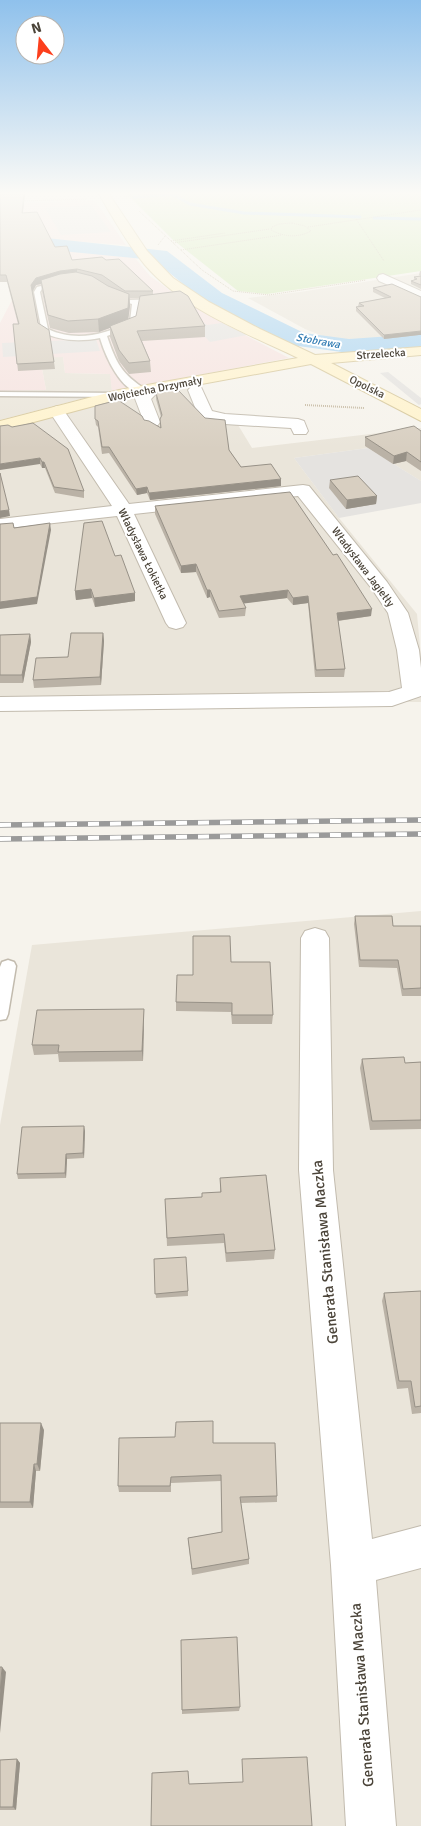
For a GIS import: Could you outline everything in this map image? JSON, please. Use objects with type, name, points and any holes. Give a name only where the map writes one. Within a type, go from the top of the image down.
[{"type":"main road","name":"Opolska","points":[[167,279],[185,296],[421,416]]},
{"type":"main road","name":"Strzelecka","points":[[312,360],[421,351]]},
{"type":"main road","name":"Wojciecha Drzymały","points":[[0,426],[119,395],[145,393],[312,360]]},
{"type":"street","points":[[386,279],[421,295]]},
{"type":"street","points":[[196,390],[205,414],[225,420],[298,424],[300,431]]},
{"type":"street","points":[[145,393],[142,396],[152,422]]},
{"type":"street","name":"Władysława Łokietka","points":[[58,411],[123,509],[176,622]]},
{"type":"street","name":"Władysława Jagiełły","points":[[0,524],[303,490],[380,586],[398,613],[408,650],[413,691],[392,699],[0,704]]},
{"type":"street","name":"Generała Stanisława Maczka","points":[[315,938],[316,1170],[354,1564],[372,1826]]},
{"type":"street","points":[[354,1564],[421,1547]]},
{"type":"lane","points":[[65,282],[48,284],[39,288],[37,292],[45,330],[63,337],[103,336],[116,332],[133,322],[136,303]]},
{"type":"lane","points":[[108,293],[123,302],[136,303],[171,298]]},
{"type":"lane","points":[[103,336],[114,368],[126,380],[145,393]]},
{"type":"lane","points":[[0,394],[119,395]]},
{"type":"lane","points":[[0,1014],[8,966]]},
{"type":"path","points":[[216,279],[233,291],[269,295],[375,279]]},
{"type":"shaded area","points":[[8,279],[154,279],[222,323],[289,358],[112,391],[110,374],[65,373],[63,357],[40,358],[46,390],[0,391],[0,323],[12,300]]},
{"type":"shaded area","points":[[381,279],[421,279],[421,336],[356,342],[328,338],[305,329],[248,298]]},
{"type":"shaded area","points":[[174,305],[207,325],[222,323],[247,335],[210,342]]},
{"type":"shaded area","points":[[96,339],[100,351],[3,357],[2,343]]},
{"type":"shaded area","points":[[63,356],[65,373],[111,374],[112,391],[0,420],[0,391],[46,390],[40,358]]},
{"type":"shaded area","points":[[388,372],[421,398],[421,404],[419,405],[380,373]]},
{"type":"shaded area","points":[[194,385],[208,415],[235,420],[252,448],[421,428],[421,481],[368,448],[294,458],[339,518],[417,614],[421,657],[421,702],[0,702],[0,431],[123,398]]},
{"type":"shaded area","points":[[368,448],[421,481],[421,503],[339,518],[294,458]]},
{"type":"shaded area","points":[[421,911],[421,1826],[0,1826],[0,1125],[32,945]]},
{"type":"green space","points":[[223,279],[366,279],[267,294],[238,291]]},
{"type":"building","points":[[7,279],[35,279],[31,285],[38,323],[49,330],[54,362],[17,364],[13,324],[19,324]]},
{"type":"building","points":[[97,279],[108,286],[129,294],[128,308],[98,319],[68,321],[48,315],[41,280]]},
{"type":"building","points":[[108,279],[140,279],[153,291],[125,291]]},
{"type":"building","points":[[421,279],[421,285],[411,281]]},
{"type":"building","points":[[392,284],[421,297],[421,331],[384,335],[356,307],[364,306],[359,303],[391,297],[373,288]]},
{"type":"building","points":[[180,291],[188,296],[205,326],[137,331],[150,361],[129,363],[119,350],[110,326],[136,316],[140,296]]},
{"type":"building","points":[[177,389],[205,418],[225,420],[229,450],[241,467],[271,464],[281,479],[149,493],[147,487],[136,489],[109,447],[102,447],[98,421],[95,419],[95,406],[118,400],[142,416],[144,420],[161,428],[160,419],[162,415],[156,393]]},
{"type":"building","points":[[33,423],[68,449],[84,491],[54,487],[44,462],[40,458],[0,464],[0,426],[8,425],[12,427]]},
{"type":"building","points":[[414,426],[421,431],[421,462],[407,452],[394,456],[365,437]]},
{"type":"building","points":[[0,473],[9,510],[0,511]]},
{"type":"building","points":[[358,476],[377,496],[347,500],[330,480]]},
{"type":"building","points":[[290,492],[333,555],[337,554],[372,609],[337,613],[345,669],[316,670],[308,596],[293,598],[288,590],[240,596],[246,608],[219,611],[210,590],[207,590],[196,564],[181,566],[155,506]]},
{"type":"building","points":[[102,521],[115,556],[121,555],[135,593],[94,598],[91,589],[75,591],[84,523]]},
{"type":"building","points":[[13,523],[14,528],[50,523],[37,597],[0,602],[0,524]]},
{"type":"building","points":[[71,633],[103,633],[100,677],[33,680],[36,658],[68,657]]},
{"type":"building","points":[[30,634],[22,675],[0,675],[0,635]]},
{"type":"building","points":[[355,916],[392,916],[393,926],[421,926],[421,988],[403,989],[398,960],[360,960]]},
{"type":"building","points":[[193,936],[230,936],[231,962],[270,962],[273,1015],[232,1015],[232,1003],[176,1002],[177,975],[193,975]]},
{"type":"building","points":[[144,1009],[142,1051],[58,1052],[59,1045],[32,1045],[37,1010]]},
{"type":"building","points":[[404,1057],[405,1063],[421,1062],[421,1120],[372,1121],[362,1059]]},
{"type":"building","points":[[84,1126],[83,1153],[66,1154],[65,1173],[17,1174],[22,1127]]},
{"type":"building","points":[[266,1175],[275,1250],[226,1253],[224,1234],[167,1238],[165,1199],[202,1197],[202,1193],[221,1192],[220,1178]]},
{"type":"building","points":[[186,1257],[188,1291],[155,1294],[154,1259]]},
{"type":"building","points":[[421,1291],[421,1406],[415,1407],[411,1381],[399,1381],[384,1293]]},
{"type":"building","points":[[213,1421],[213,1443],[275,1443],[277,1496],[240,1497],[249,1559],[192,1569],[188,1538],[222,1532],[221,1475],[171,1477],[170,1486],[118,1486],[119,1438],[175,1437],[176,1422]]},
{"type":"building","points":[[0,1423],[41,1423],[37,1464],[34,1464],[30,1502],[0,1502]]},
{"type":"building","points":[[237,1637],[240,1707],[182,1710],[181,1640]]},
{"type":"building","points":[[0,1667],[2,1667],[0,1694]]},
{"type":"building","points":[[307,1757],[312,1826],[151,1826],[152,1773],[188,1771],[189,1784],[243,1782],[242,1759]]},
{"type":"building","points":[[17,1759],[13,1807],[0,1807],[0,1760]]},
{"type":"waterway","name":"Stobrawa","points":[[190,279],[214,298],[298,339],[349,346],[421,341]]},
{"type":"railway","points":[[0,825],[421,820]]},
{"type":"railway","points":[[0,839],[421,834]]}]
